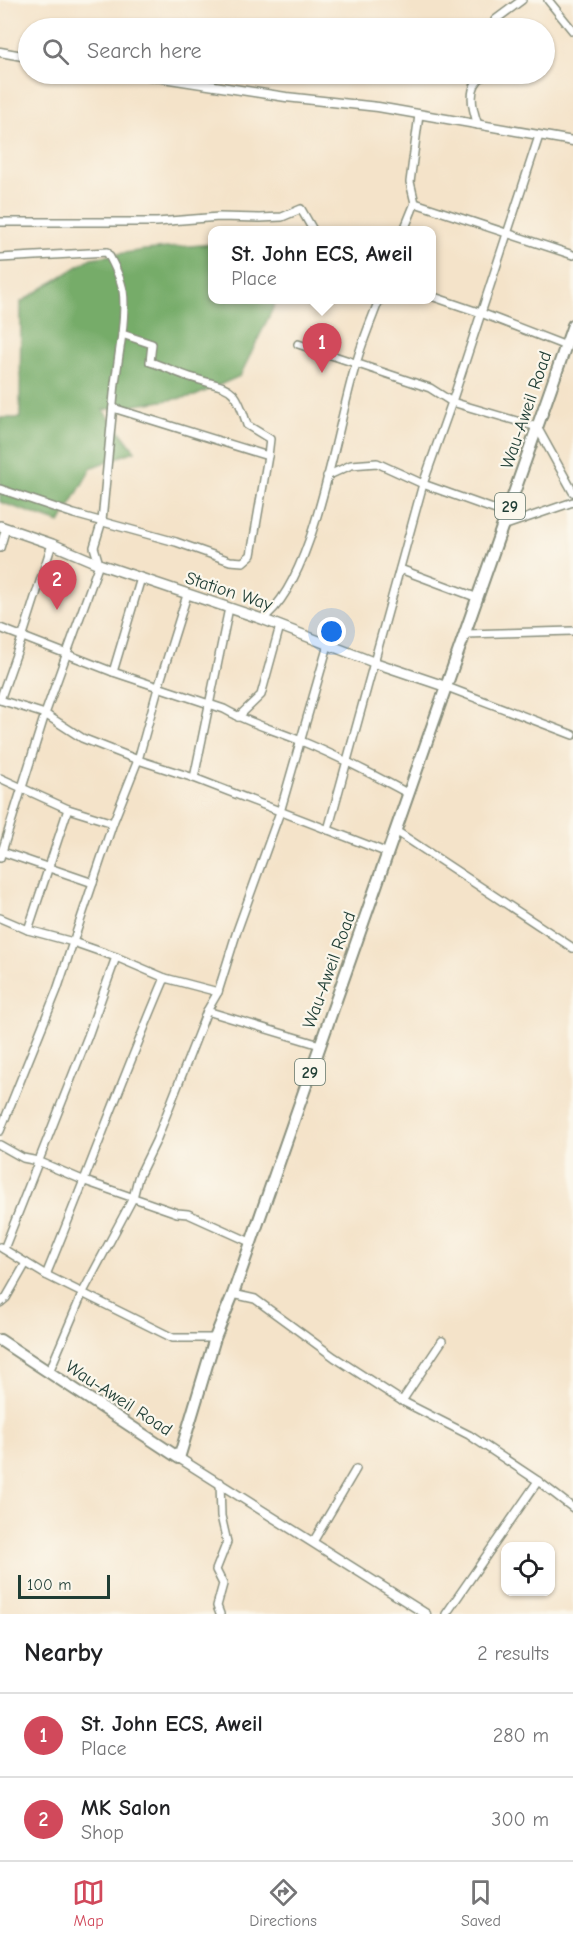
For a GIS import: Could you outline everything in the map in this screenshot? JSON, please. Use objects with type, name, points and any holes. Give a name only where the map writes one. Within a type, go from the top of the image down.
[{"type":"main road","name":"Wau-Aweil Road","points":[[0,1340],[179,1458],[215,1338],[233,1294],[410,794],[573,325]]},
{"type":"main road","name":"Station Way","points":[[3,527],[99,564],[262,619],[373,662],[447,687]]},
{"type":"street","points":[[498,18],[522,0]]},
{"type":"street","points":[[548,0],[573,31]]},
{"type":"street","points":[[0,52],[18,55]]},
{"type":"street","points":[[200,84],[275,96],[378,107],[573,141]]},
{"type":"street","points":[[475,84],[471,98],[478,125]]},
{"type":"street","points":[[406,226],[415,202],[410,182],[419,115]]},
{"type":"street","points":[[328,830],[423,484],[539,136]]},
{"type":"street","points":[[415,202],[573,255]]},
{"type":"street","points":[[0,222],[157,222],[219,217],[260,218],[282,217],[301,209],[310,226]]},
{"type":"street","points":[[0,258],[107,252],[121,276],[125,303],[122,334],[102,521],[94,547],[99,564],[45,714],[1,854],[93,883]]},
{"type":"street","points":[[436,297],[481,312],[566,346]]},
{"type":"street","points":[[262,619],[269,614],[292,583],[312,531],[356,364],[378,304]]},
{"type":"street","points":[[0,489],[176,542],[230,561],[243,562],[251,555],[270,439],[247,425],[239,400],[225,386],[189,377],[150,362],[152,344],[122,334]]},
{"type":"street","points":[[298,344],[394,374],[430,388],[452,402],[537,427],[573,492]]},
{"type":"street","points":[[113,408],[268,456]]},
{"type":"street","points":[[327,476],[351,465],[377,463],[423,484],[507,514]]},
{"type":"street","points":[[503,526],[573,502]]},
{"type":"street","points":[[0,548],[3,527]]},
{"type":"street","points":[[52,544],[0,700],[45,714],[82,738],[138,760],[194,778],[388,853]]},
{"type":"street","points":[[400,569],[478,598]]},
{"type":"street","points":[[113,672],[141,578]]},
{"type":"street","points":[[0,1131],[53,1001],[113,823],[138,760],[187,595]]},
{"type":"street","points":[[194,778],[229,608]]},
{"type":"street","points":[[238,717],[261,695],[280,626]]},
{"type":"street","points":[[0,628],[113,672],[209,704],[300,740],[410,794]]},
{"type":"street","points":[[466,634],[573,630]]},
{"type":"street","points":[[49,1372],[83,1292],[133,1198],[138,1178],[156,1141],[207,1011],[218,992],[237,931],[280,812],[328,645]]},
{"type":"street","points":[[447,687],[573,735]]},
{"type":"street","points":[[0,778],[68,809],[113,823]]},
{"type":"street","points":[[28,930],[68,809]]},
{"type":"street","points":[[396,831],[573,948]]},
{"type":"street","points":[[0,918],[28,930],[116,957],[165,978],[218,992]]},
{"type":"street","points":[[116,957],[88,1036],[2,1248],[46,1275],[173,1338],[215,1338]]},
{"type":"street","points":[[46,1275],[85,1181],[132,1055],[165,978]]},
{"type":"street","points":[[207,1011],[320,1045]]},
{"type":"street","points":[[0,1145],[23,1158],[38,1161],[85,1181],[177,1213],[188,1214],[250,1242]]},
{"type":"street","points":[[0,1303],[6,1298],[26,1263]]},
{"type":"street","points":[[233,1294],[255,1299],[334,1357],[402,1401],[469,1435],[538,1481],[573,1508]]},
{"type":"street","points":[[402,1401],[442,1341]]},
{"type":"street","points":[[179,1458],[426,1614]]},
{"type":"street","points":[[314,1542],[356,1469]]},
{"type":"street","points":[[446,1614],[538,1481]]},
{"type":"street","points":[[220,1482],[221,1516],[227,1542],[216,1570],[223,1584],[217,1606],[220,1614]]},
{"type":"green space","points":[[208,244],[208,304],[275,304],[240,376],[195,396],[103,410],[135,451],[92,467],[60,523],[0,502],[0,418],[20,418],[21,302],[91,258]]},
{"type":"place","name":"St. John ECS, Aweil","points":[[322,373]]},
{"type":"place","name":"MK Salon","points":[[57,610]]}]
